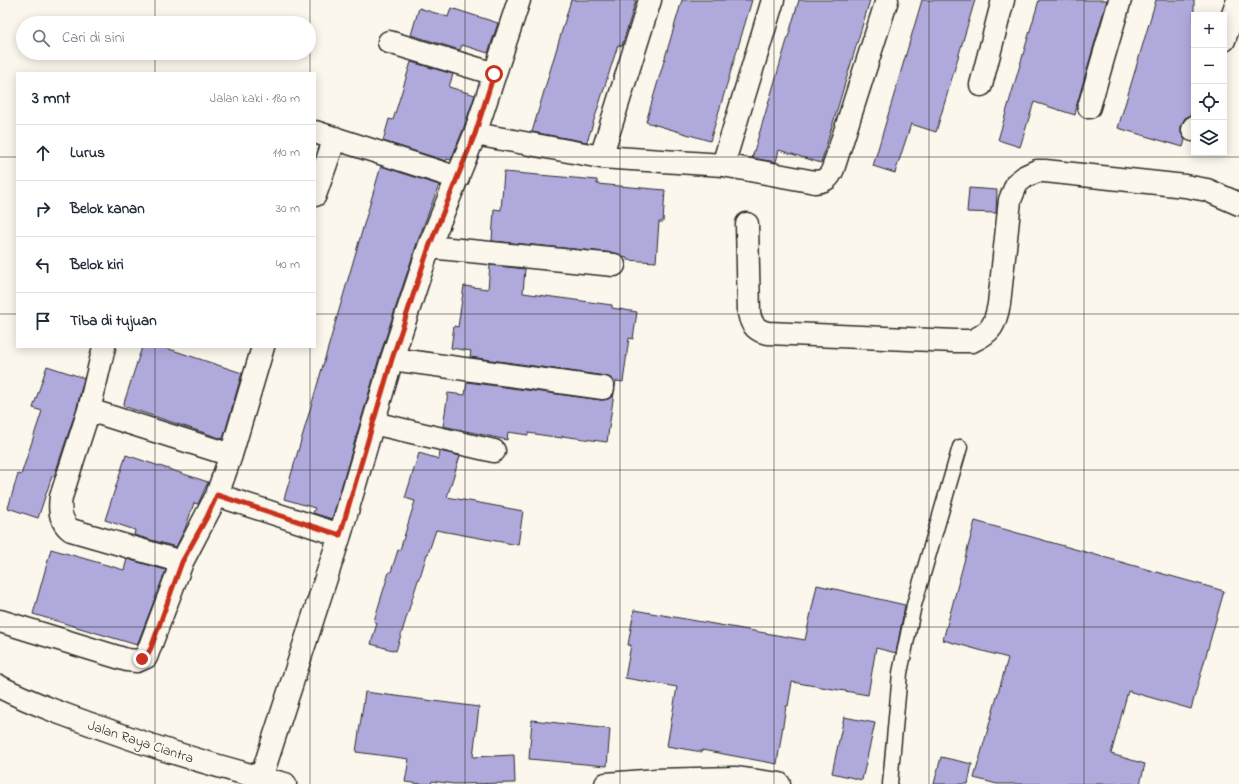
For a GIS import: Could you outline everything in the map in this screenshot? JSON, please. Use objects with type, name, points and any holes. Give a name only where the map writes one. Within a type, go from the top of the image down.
[{"type":"street","points":[[250,779],[340,535],[392,359],[429,247],[475,134],[519,0]]},
{"type":"street","points":[[601,157],[650,0]]},
{"type":"street","points":[[723,165],[773,0]]},
{"type":"street","points":[[475,134],[601,157],[723,165],[815,182],[826,180],[833,169],[887,0]]},
{"type":"street","points":[[981,85],[1003,0]]},
{"type":"street","points":[[1089,107],[1120,0]]},
{"type":"street","points":[[1227,31],[1238,0]]},
{"type":"street","points":[[390,42],[494,74]]},
{"type":"street","points":[[316,189],[325,135],[458,178]]},
{"type":"street","points":[[747,224],[749,313],[750,320],[754,327],[760,332],[871,338],[972,341],[984,336],[996,318],[1000,304],[1010,200],[1017,183],[1026,176],[1037,171],[1045,171],[1185,186],[1207,190],[1239,204]]},
{"type":"street","points":[[429,247],[614,265]]},
{"type":"street","points":[[104,348],[89,410],[61,497],[60,507],[62,518],[66,526],[71,530],[182,562]]},
{"type":"street","points":[[0,621],[127,660],[137,661],[146,657],[151,648],[182,562],[207,517],[217,495],[263,348]]},
{"type":"street","points":[[392,359],[603,388]]},
{"type":"street","points":[[89,410],[230,456]]},
{"type":"street","points":[[373,423],[494,451]]},
{"type":"street","points":[[217,495],[340,535]]},
{"type":"street","name":"Jalan Raya Ciantra","points":[[0,687],[30,702],[87,724],[250,779],[285,784]]},
{"type":"street","points":[[606,784],[657,780],[735,778],[779,784]]},
{"type":"lane","points":[[890,784],[900,673],[914,605],[960,447]]},
{"type":"building","points":[[571,0],[636,0],[622,46],[618,45],[587,142],[532,132]]},
{"type":"building","points":[[682,0],[752,0],[710,141],[646,122]]},
{"type":"building","points":[[799,0],[870,0],[821,163],[779,150],[776,162],[752,158]]},
{"type":"building","points":[[922,0],[975,0],[936,132],[911,124],[895,173],[873,166]]},
{"type":"building","points":[[1039,0],[1107,0],[1075,115],[1034,102],[1020,147],[998,140]]},
{"type":"building","points":[[1156,0],[1194,0],[1194,12],[1191,12],[1191,116],[1185,118],[1181,126],[1181,133],[1185,140],[1183,147],[1118,128]]},
{"type":"building","points":[[419,8],[448,17],[451,8],[498,23],[488,53],[462,45],[460,50],[411,35]]},
{"type":"building","points":[[411,62],[453,74],[449,87],[475,95],[451,160],[447,159],[446,161],[383,141],[389,119],[393,120]]},
{"type":"building","points":[[381,166],[439,185],[417,243],[380,355],[332,519],[313,513],[315,508],[284,499]]},
{"type":"building","points":[[504,172],[597,180],[597,184],[665,190],[663,222],[659,222],[656,262],[627,260],[627,258],[615,253],[492,241],[494,209],[501,210]]},
{"type":"building","points":[[969,188],[997,190],[996,213],[967,212]]},
{"type":"building","points":[[490,265],[525,269],[523,293],[612,305],[612,308],[637,312],[633,339],[629,338],[623,382],[616,381],[615,387],[611,378],[605,376],[470,357],[471,351],[451,348],[454,326],[458,327],[464,286],[488,289]]},
{"type":"building","points":[[142,348],[166,348],[242,373],[223,439],[123,406]]},
{"type":"building","points":[[47,366],[84,378],[77,407],[54,477],[52,476],[38,518],[8,508],[18,474],[21,475],[42,411],[33,408]]},
{"type":"building","points":[[467,382],[601,400],[608,399],[613,396],[614,393],[607,442],[562,436],[562,438],[528,433],[528,435],[508,432],[507,440],[443,426],[448,393],[465,395]]},
{"type":"building","points":[[440,451],[460,456],[447,497],[523,511],[518,545],[436,530],[419,577],[396,651],[371,644],[377,623],[374,621],[389,572],[391,572],[398,550],[400,550],[415,501],[405,498],[419,453],[439,459]]},
{"type":"building","points":[[126,455],[208,482],[198,504],[194,503],[185,529],[176,547],[134,535],[135,530],[105,520]]},
{"type":"building","points":[[975,521],[1224,591],[1191,709],[1128,691],[1111,754],[1145,764],[1140,784],[997,784],[974,778],[1008,658],[943,640]]},
{"type":"building","points":[[51,549],[124,570],[127,559],[166,570],[137,645],[33,614]]},
{"type":"building","points":[[817,585],[905,605],[896,653],[876,648],[868,695],[792,682],[788,706],[786,706],[777,764],[702,750],[702,752],[667,746],[677,687],[625,678],[631,645],[628,645],[634,610],[805,640]]},
{"type":"building","points":[[365,692],[479,707],[473,757],[514,755],[515,783],[454,784],[432,781],[431,784],[422,784],[405,782],[409,759],[356,752]]},
{"type":"building","points":[[844,717],[875,723],[862,780],[832,773]]},
{"type":"building","points":[[532,720],[610,729],[607,766],[529,759]]},
{"type":"building","points":[[941,757],[972,764],[968,784],[934,784]]},
{"type":"route","points":[[142,659],[146,657],[151,648],[182,562],[207,517],[217,495],[340,535],[392,359],[429,247],[475,134],[494,74]]}]
